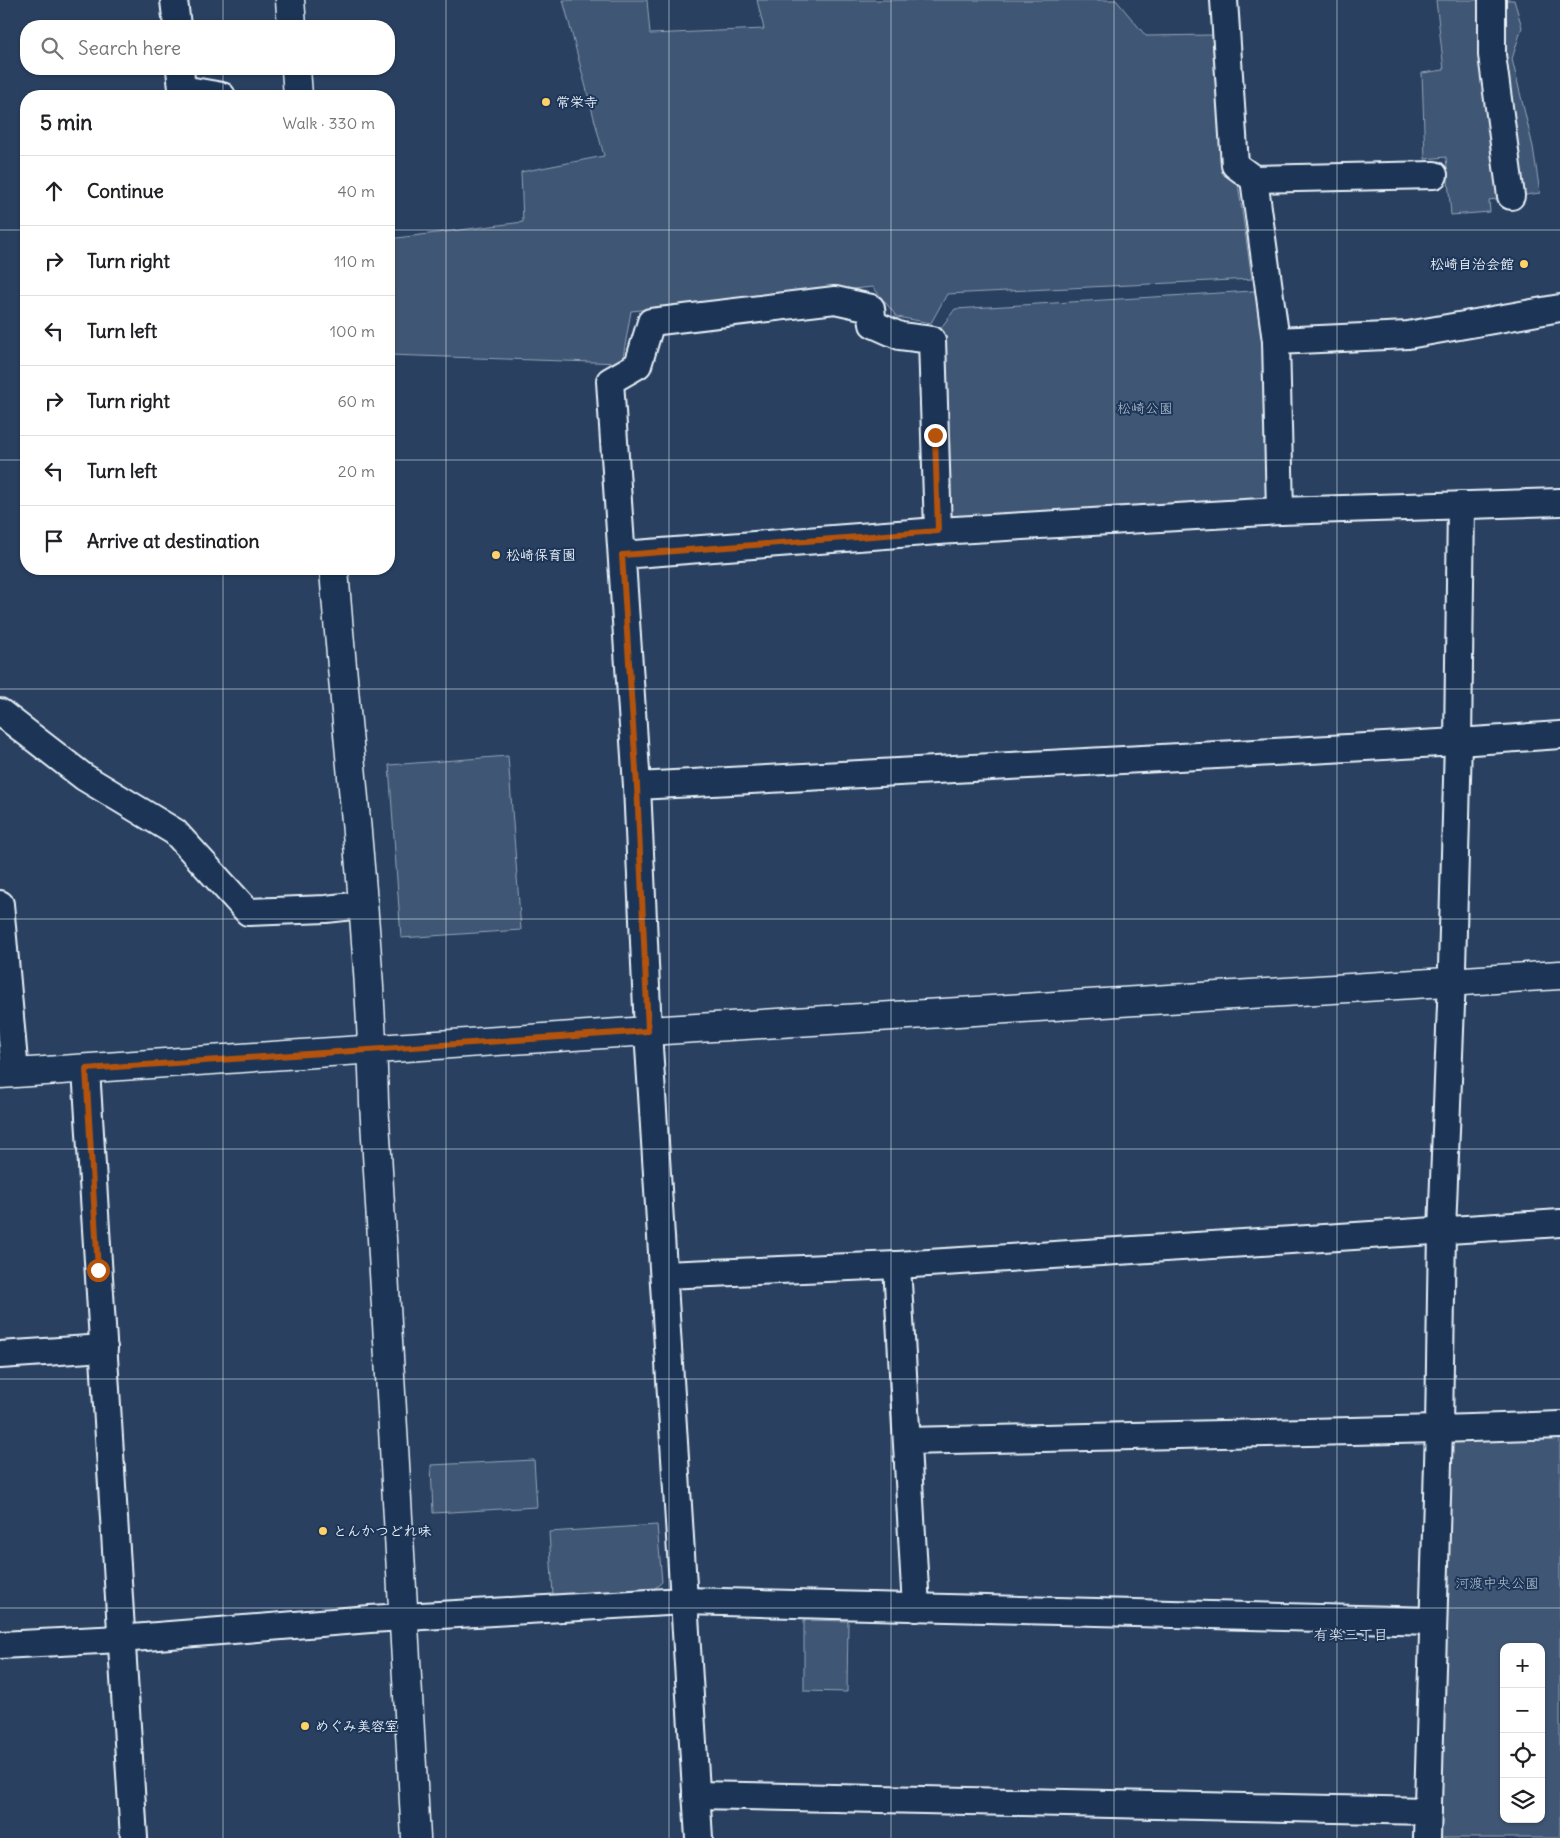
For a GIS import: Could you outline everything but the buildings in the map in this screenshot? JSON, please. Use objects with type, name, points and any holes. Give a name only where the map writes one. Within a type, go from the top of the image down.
[{"type":"street","points":[[174,0],[176,20]]},
{"type":"street","points":[[290,0],[292,20]]},
{"type":"street","points":[[1224,0],[1235,165],[1254,179],[1434,175]]},
{"type":"street","points":[[1492,0],[1492,55],[1511,196]]},
{"type":"street","points":[[181,75],[182,89],[188,90]]},
{"type":"street","points":[[296,75],[298,90]]},
{"type":"street","points":[[1254,179],[1276,341],[1280,511]]},
{"type":"street","points":[[698,1838],[648,1031],[637,786],[610,381],[638,365],[651,322],[834,300],[871,308],[874,324],[900,336],[932,340],[938,531]]},
{"type":"street","points":[[1276,341],[1408,335],[1560,308]]},
{"type":"street","points":[[622,555],[938,531],[1280,511],[1560,502]]},
{"type":"street","points":[[1427,1838],[1439,1430],[1442,1230],[1458,742],[1461,505]]},
{"type":"street","points":[[334,575],[372,1050],[374,1113],[392,1435],[405,1618],[416,1838]]},
{"type":"street","points":[[0,712],[84,777],[175,832],[248,912],[326,909],[362,905]]},
{"type":"street","points":[[637,786],[1560,735]]},
{"type":"street","points":[[0,904],[7,1074],[648,1031],[1560,975]]},
{"type":"street","points":[[86,1069],[120,1639],[134,1838]]},
{"type":"street","points":[[664,1275],[897,1265],[1560,1223]]},
{"type":"street","points":[[897,1265],[916,1608]]},
{"type":"street","points":[[0,1355],[104,1348]]},
{"type":"street","points":[[907,1441],[1439,1430],[1560,1425]]},
{"type":"street","points":[[0,1645],[120,1639],[405,1618],[684,1601],[1432,1621]]},
{"type":"street","points":[[696,1795],[1428,1811]]},
{"type":"green space","points":[[563,0],[647,0],[650,34],[764,29],[757,0],[1116,0],[1146,36],[1212,35],[1221,162],[1237,177],[1252,279],[947,294],[931,323],[897,317],[873,287],[631,311],[622,363],[395,355],[395,238],[523,222],[521,172],[604,156]]},
{"type":"green space","points":[[1436,0],[1514,0],[1522,27],[1512,59],[1533,147],[1540,193],[1489,200],[1490,212],[1451,215],[1446,157],[1425,159],[1422,73],[1444,70]]},
{"type":"green space","name":"松崎公園","points":[[1269,290],[1280,511],[938,531],[932,340],[955,309]]},
{"type":"green space","points":[[508,756],[521,930],[401,938],[389,765]]},
{"type":"green space","name":"河渡中央公園","points":[[1560,1425],[1560,1838],[1427,1838],[1439,1429]]},
{"type":"green space","points":[[534,1460],[537,1507],[433,1513],[431,1465]]},
{"type":"green space","points":[[657,1525],[662,1582],[653,1590],[553,1595],[549,1532]]},
{"type":"green space","points":[[804,1620],[848,1621],[847,1692],[804,1691]]},
{"type":"place","name":"常栄寺","points":[[546,102]]},
{"type":"place","name":"松崎自治会館","points":[[1524,264]]},
{"type":"place","name":"松崎保育園","points":[[496,555]]},
{"type":"place","name":"とんかつどれ味","points":[[323,1531]]},
{"type":"place","name":"めぐみ美容室","points":[[305,1726]]},
{"type":"district","name":"有楽三丁目","points":[[1351,1634]]},
{"type":"route","points":[[98,1270],[86,1069],[648,1031],[637,786],[622,555],[938,531],[935,435]]}]
